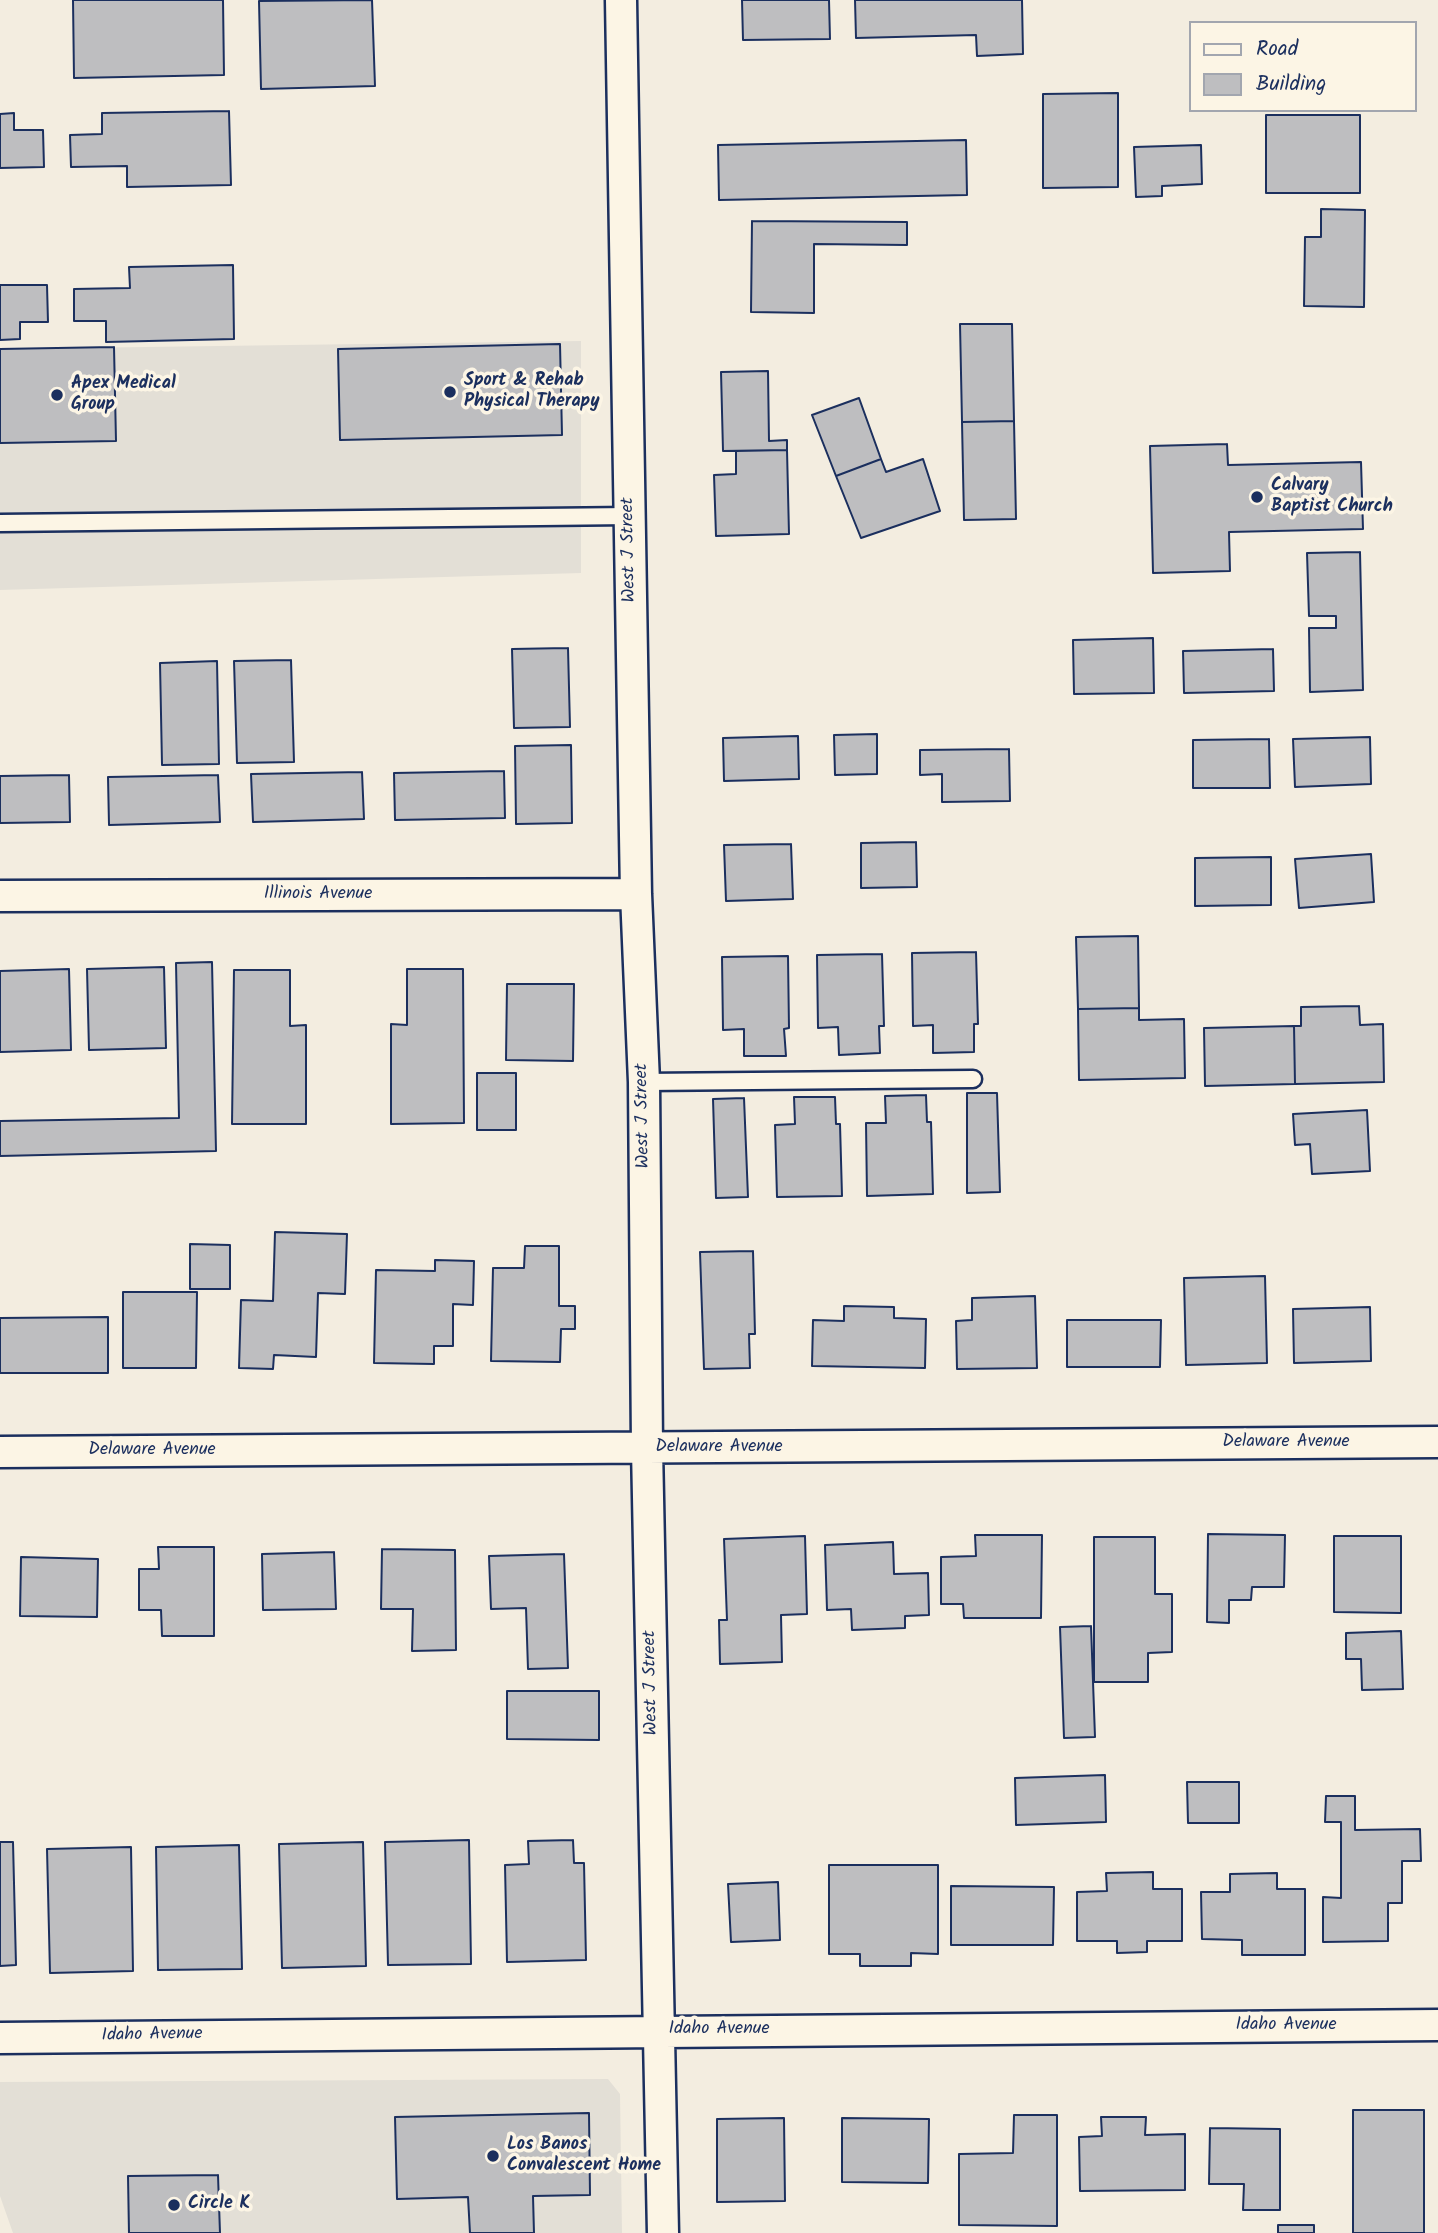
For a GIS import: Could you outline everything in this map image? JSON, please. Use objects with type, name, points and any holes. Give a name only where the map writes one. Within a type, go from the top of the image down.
[{"type":"street","name":"West J Street","points":[[621,0],[636,894],[644,1082],[647,1448],[663,2233]]},
{"type":"street","name":"Illinois Avenue","points":[[0,896],[636,894]]},
{"type":"street","name":"Delaware Avenue","points":[[0,1452],[1438,1442]]},
{"type":"street","name":"Idaho Avenue","points":[[0,2038],[1438,2025]]},
{"type":"lane","points":[[0,523],[630,516]]},
{"type":"lane","points":[[644,1082],[973,1079]]},
{"type":"shaded area","points":[[581,341],[581,573],[0,590],[0,349]]},
{"type":"shaded area","points":[[608,2079],[620,2094],[622,2233],[13,2233],[0,2196],[0,2082]]},
{"type":"building","points":[[73,0],[223,0],[224,75],[74,78]]},
{"type":"building","points":[[372,0],[375,86],[261,89],[259,1]]},
{"type":"building","points":[[742,0],[829,0],[830,39],[743,40]]},
{"type":"building","points":[[855,0],[1022,0],[1023,54],[977,56],[976,35],[856,38]]},
{"type":"building","points":[[1118,93],[1118,187],[1043,188],[1043,94]]},
{"type":"building","points":[[229,111],[231,185],[127,187],[127,166],[71,167],[70,135],[102,134],[102,113]]},
{"type":"building","points":[[14,113],[14,130],[43,130],[44,167],[0,168],[0,114]]},
{"type":"building","points":[[1266,115],[1360,115],[1360,193],[1266,193]]},
{"type":"building","points":[[966,140],[967,195],[719,200],[718,145]]},
{"type":"building","points":[[1201,145],[1202,184],[1162,186],[1162,196],[1136,197],[1134,147]]},
{"type":"building","points":[[1321,209],[1365,210],[1364,307],[1304,306],[1305,237],[1321,237]]},
{"type":"building","points":[[752,221],[907,222],[907,245],[814,244],[814,313],[751,312]]},
{"type":"building","points":[[233,265],[234,339],[106,342],[106,321],[74,321],[74,289],[130,288],[129,267]]},
{"type":"building","points":[[0,285],[47,285],[48,322],[20,322],[20,339],[0,340]]},
{"type":"building","points":[[960,324],[1012,324],[1014,421],[962,422]]},
{"type":"building","name":"Sport & Rehab Physical Therapy","points":[[560,344],[562,435],[340,440],[338,349]]},
{"type":"building","name":"Apex Medical Group","points":[[114,347],[116,441],[0,443],[0,349]]},
{"type":"building","points":[[768,371],[769,441],[787,440],[787,450],[723,451],[721,372]]},
{"type":"building","points":[[859,398],[881,459],[836,476],[812,415]]},
{"type":"building","points":[[1014,421],[1016,519],[964,520],[962,422]]},
{"type":"building","name":"Calvary Baptist Church","points":[[1227,444],[1228,465],[1361,462],[1363,529],[1229,532],[1230,571],[1153,573],[1150,446]]},
{"type":"building","points":[[787,450],[789,534],[716,536],[714,475],[736,474],[736,451]]},
{"type":"building","points":[[881,459],[886,472],[923,459],[940,511],[861,538],[836,476]]},
{"type":"building","points":[[1360,552],[1363,690],[1310,692],[1309,628],[1336,628],[1336,616],[1309,616],[1307,553]]},
{"type":"building","points":[[1153,638],[1154,693],[1074,694],[1073,640]]},
{"type":"building","points":[[568,648],[570,727],[514,728],[512,649]]},
{"type":"building","points":[[1273,649],[1274,691],[1184,693],[1183,651]]},
{"type":"building","points":[[291,660],[294,762],[237,763],[234,661]]},
{"type":"building","points":[[217,661],[219,764],[162,765],[160,663]]},
{"type":"building","points":[[877,734],[877,774],[835,775],[834,735]]},
{"type":"building","points":[[798,736],[799,779],[724,781],[723,738]]},
{"type":"building","points":[[1370,737],[1371,784],[1295,787],[1293,739]]},
{"type":"building","points":[[1269,739],[1270,788],[1193,788],[1193,740]]},
{"type":"building","points":[[571,745],[572,823],[516,824],[515,746]]},
{"type":"building","points":[[1009,749],[1010,801],[942,802],[942,774],[920,775],[920,750]]},
{"type":"building","points":[[504,771],[505,818],[395,820],[394,773]]},
{"type":"building","points":[[362,772],[364,819],[253,822],[251,774]]},
{"type":"building","points":[[69,775],[70,822],[0,823],[0,776]]},
{"type":"building","points":[[218,775],[220,822],[109,825],[108,777]]},
{"type":"building","points":[[916,842],[917,887],[861,888],[861,843]]},
{"type":"building","points":[[791,844],[793,899],[726,901],[724,845]]},
{"type":"building","points":[[1371,854],[1374,902],[1299,908],[1295,859]]},
{"type":"building","points":[[1271,857],[1271,905],[1195,906],[1195,858]]},
{"type":"building","points":[[1138,936],[1139,1008],[1078,1009],[1076,937]]},
{"type":"building","points":[[976,952],[978,1024],[974,1024],[974,1052],[933,1053],[933,1025],[913,1026],[912,953]]},
{"type":"building","points":[[882,954],[884,1026],[879,1026],[880,1053],[839,1055],[838,1027],[818,1028],[817,955]]},
{"type":"building","points":[[788,956],[789,1028],[784,1029],[786,1056],[744,1056],[744,1029],[723,1030],[722,957]]},
{"type":"building","points":[[212,962],[216,1151],[0,1156],[0,1121],[179,1118],[176,963]]},
{"type":"building","points":[[164,967],[166,1048],[89,1050],[87,969]]},
{"type":"building","points":[[69,969],[71,1050],[0,1052],[0,971]]},
{"type":"building","points":[[407,969],[463,969],[464,1123],[391,1124],[391,1024],[407,1025]]},
{"type":"building","points":[[234,970],[290,970],[290,1026],[306,1025],[306,1124],[232,1124]]},
{"type":"building","points":[[507,984],[574,984],[573,1061],[506,1060]]},
{"type":"building","points":[[1359,1006],[1360,1025],[1383,1024],[1384,1082],[1295,1084],[1294,1026],[1301,1026],[1301,1007]]},
{"type":"building","points":[[1139,1008],[1139,1020],[1184,1019],[1185,1078],[1079,1080],[1078,1009]]},
{"type":"building","points":[[1294,1026],[1295,1084],[1205,1086],[1204,1028]]},
{"type":"building","points":[[477,1073],[516,1073],[516,1130],[477,1130]]},
{"type":"building","points":[[967,1093],[997,1093],[1000,1192],[967,1193]]},
{"type":"building","points":[[926,1095],[927,1122],[931,1122],[933,1194],[867,1196],[866,1123],[886,1123],[885,1096]]},
{"type":"building","points":[[794,1097],[835,1097],[836,1124],[840,1124],[842,1196],[777,1197],[775,1125],[795,1124]]},
{"type":"building","points":[[744,1098],[748,1197],[716,1198],[713,1099]]},
{"type":"building","points":[[1367,1110],[1370,1171],[1312,1174],[1310,1144],[1295,1145],[1293,1114]]},
{"type":"building","points":[[275,1232],[347,1234],[345,1294],[318,1293],[316,1357],[274,1355],[273,1369],[239,1368],[241,1300],[273,1301]]},
{"type":"building","points":[[190,1244],[230,1245],[230,1289],[190,1289]]},
{"type":"building","points":[[525,1246],[559,1246],[559,1306],[575,1306],[575,1329],[561,1329],[560,1362],[491,1361],[493,1268],[524,1268]]},
{"type":"building","points":[[753,1251],[755,1334],[749,1334],[750,1368],[704,1369],[700,1252]]},
{"type":"building","points":[[435,1260],[474,1261],[473,1305],[453,1304],[453,1346],[434,1346],[434,1364],[374,1363],[376,1270],[435,1271]]},
{"type":"building","points":[[1265,1276],[1267,1363],[1186,1365],[1184,1278]]},
{"type":"building","points":[[123,1292],[197,1292],[196,1368],[123,1368]]},
{"type":"building","points":[[1035,1296],[1037,1368],[957,1369],[956,1321],[972,1320],[972,1298]]},
{"type":"building","points":[[844,1306],[894,1307],[894,1318],[926,1319],[925,1368],[812,1366],[813,1320],[844,1321]]},
{"type":"building","points":[[1370,1307],[1371,1361],[1294,1363],[1293,1309]]},
{"type":"building","points":[[108,1317],[108,1373],[0,1373],[0,1318]]},
{"type":"building","points":[[1067,1320],[1161,1320],[1160,1367],[1067,1367]]},
{"type":"building","points":[[1208,1534],[1285,1535],[1284,1587],[1252,1587],[1251,1600],[1229,1600],[1229,1623],[1207,1622]]},
{"type":"building","points":[[975,1535],[1042,1535],[1041,1618],[964,1618],[963,1604],[941,1604],[941,1557],[976,1556]]},
{"type":"building","points":[[805,1536],[807,1614],[781,1615],[782,1662],[720,1664],[719,1620],[727,1620],[724,1539]]},
{"type":"building","points":[[1334,1536],[1401,1536],[1401,1613],[1334,1612]]},
{"type":"building","points":[[1094,1537],[1155,1537],[1155,1594],[1172,1594],[1172,1652],[1148,1653],[1148,1682],[1094,1682]]},
{"type":"building","points":[[893,1542],[894,1574],[928,1573],[929,1615],[905,1616],[905,1628],[852,1630],[851,1609],[827,1610],[825,1545]]},
{"type":"building","points":[[158,1547],[214,1547],[214,1636],[162,1636],[161,1610],[139,1610],[139,1569],[159,1569]]},
{"type":"building","points":[[382,1549],[455,1550],[456,1650],[412,1651],[413,1609],[381,1609]]},
{"type":"building","points":[[334,1552],[336,1609],[263,1610],[262,1554]]},
{"type":"building","points":[[564,1554],[568,1668],[528,1669],[526,1608],[491,1609],[489,1556]]},
{"type":"building","points":[[21,1557],[98,1559],[97,1617],[20,1616]]},
{"type":"building","points":[[1091,1626],[1095,1737],[1064,1738],[1060,1627]]},
{"type":"building","points":[[1401,1631],[1403,1689],[1362,1690],[1361,1659],[1346,1659],[1346,1633]]},
{"type":"building","points":[[507,1691],[599,1691],[599,1740],[507,1739]]},
{"type":"building","points":[[1105,1775],[1106,1822],[1016,1825],[1015,1778]]},
{"type":"building","points":[[1187,1782],[1239,1782],[1239,1823],[1188,1823]]},
{"type":"building","points":[[1326,1796],[1355,1796],[1355,1830],[1420,1829],[1421,1861],[1402,1861],[1402,1903],[1388,1903],[1388,1941],[1323,1942],[1323,1897],[1341,1898],[1341,1822],[1325,1822]]},
{"type":"building","points":[[469,1840],[471,1964],[388,1965],[385,1842]]},
{"type":"building","points":[[573,1840],[574,1863],[584,1863],[586,1960],[507,1962],[505,1865],[529,1864],[528,1841]]},
{"type":"building","points":[[0,1842],[13,1842],[16,1965],[0,1966]]},
{"type":"building","points":[[363,1842],[366,1966],[282,1968],[279,1844]]},
{"type":"building","points":[[239,1845],[242,1969],[158,1970],[156,1847]]},
{"type":"building","points":[[131,1847],[133,1971],[50,1973],[47,1849]]},
{"type":"building","points":[[829,1865],[938,1865],[938,1954],[911,1953],[911,1966],[860,1966],[860,1954],[829,1954]]},
{"type":"building","points":[[1153,1872],[1153,1889],[1182,1889],[1182,1941],[1147,1941],[1147,1952],[1117,1953],[1117,1941],[1077,1941],[1077,1892],[1107,1891],[1106,1873]]},
{"type":"building","points":[[1277,1873],[1277,1889],[1305,1889],[1305,1955],[1242,1955],[1242,1940],[1202,1939],[1201,1892],[1230,1892],[1230,1874]]},
{"type":"building","points":[[778,1882],[780,1940],[731,1942],[728,1884]]},
{"type":"building","points":[[951,1886],[1054,1887],[1053,1945],[951,1945]]},
{"type":"building","points":[[1353,2110],[1424,2110],[1424,2233],[1353,2233]]},
{"type":"building","name":"Los Banos Convalescent Home","points":[[589,2113],[590,2195],[533,2196],[534,2233],[470,2233],[468,2197],[397,2199],[395,2117]]},
{"type":"building","points":[[1014,2115],[1057,2115],[1057,2226],[959,2225],[959,2154],[1013,2153]]},
{"type":"building","points":[[1101,2117],[1146,2117],[1145,2135],[1185,2134],[1185,2190],[1080,2191],[1079,2137],[1102,2136]]},
{"type":"building","points":[[784,2118],[785,2201],[717,2202],[717,2119]]},
{"type":"building","points":[[842,2118],[929,2119],[928,2183],[842,2182]]},
{"type":"building","points":[[1210,2128],[1280,2129],[1280,2210],[1243,2210],[1244,2184],[1209,2184]]},
{"type":"building","name":"Circle K","points":[[218,2175],[220,2233],[129,2233],[128,2176]]},
{"type":"building","points":[[1278,2225],[1314,2225],[1314,2233],[1278,2233]]},
{"type":"place","name":"Sport & Rehab Physical Therapy","points":[[450,392]]},
{"type":"place","name":"Apex Medical Group","points":[[57,395]]},
{"type":"place","name":"Calvary Baptist Church","points":[[1257,497]]},
{"type":"place","name":"Los Banos Convalescent Home","points":[[493,2156]]},
{"type":"place","name":"Circle K","points":[[174,2205]]}]
